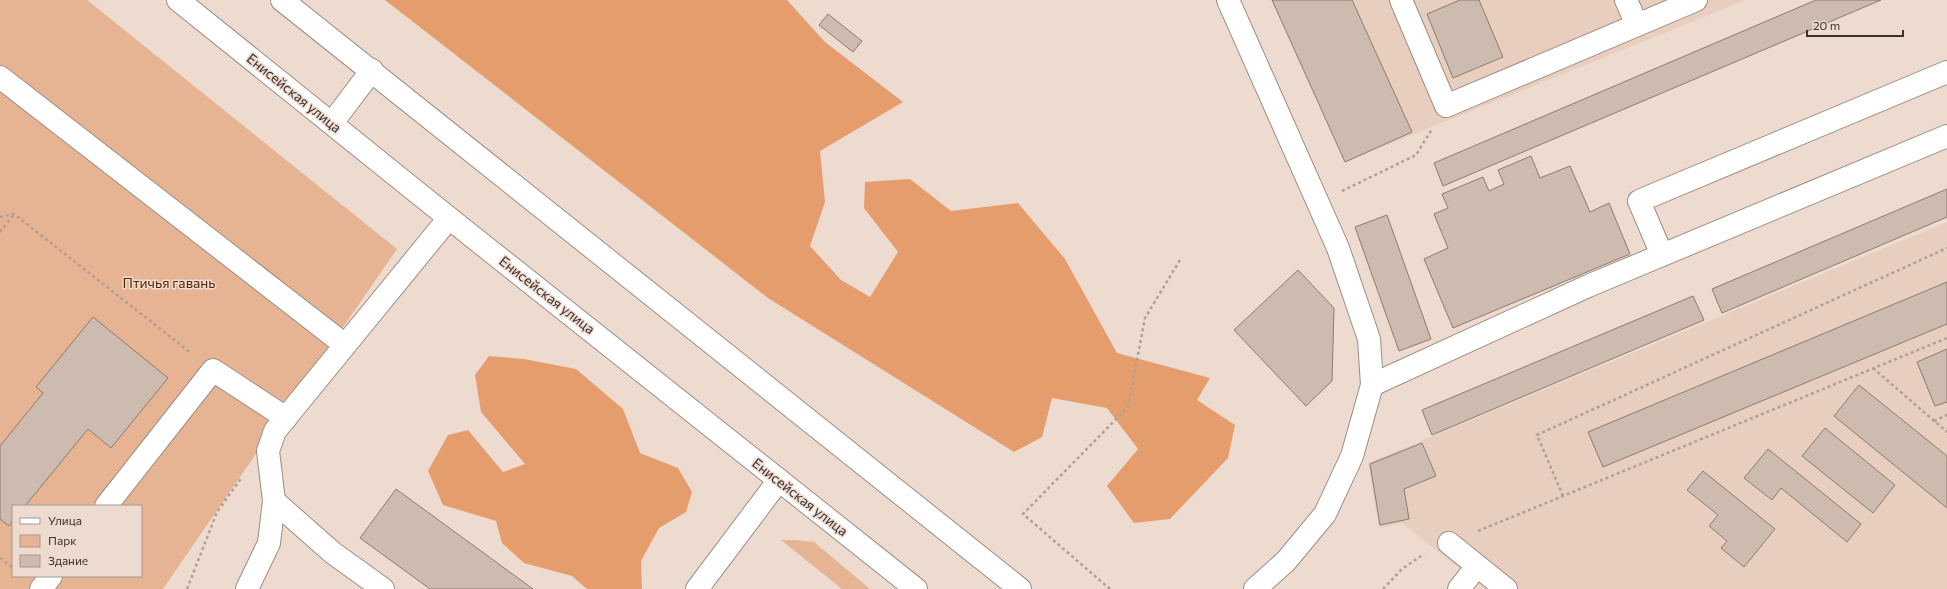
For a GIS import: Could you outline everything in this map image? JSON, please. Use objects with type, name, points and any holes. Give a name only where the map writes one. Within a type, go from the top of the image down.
[{"type":"main road","name":"Енисейская улица","points":[[178,0],[449,218],[916,589]]},
{"type":"main road","points":[[282,0],[372,70],[1020,589]]},
{"type":"main road","points":[[1228,0],[1338,248],[1369,339],[1372,385],[1352,456],[1325,514],[1286,561],[1256,589]]},
{"type":"main road","points":[[1626,0],[1637,25]]},
{"type":"main road","points":[[1406,2],[1446,106],[1696,0]]},
{"type":"main road","points":[[332,123],[372,70]]},
{"type":"main road","points":[[1662,255],[1639,201],[1947,72]]},
{"type":"main road","points":[[0,77],[345,345]]},
{"type":"main road","points":[[1372,385],[1588,286],[1947,136]]},
{"type":"main road","points":[[247,589],[269,543],[274,501],[268,451],[275,431],[449,218]]},
{"type":"main road","points":[[107,505],[213,370],[286,418]]},
{"type":"main road","points":[[697,589],[779,480]]},
{"type":"main road","points":[[274,501],[333,553],[383,589]]},
{"type":"main road","points":[[1449,543],[1506,589]]},
{"type":"main road","points":[[1459,589],[1477,566]]},
{"type":"main road","points":[[41,589],[50,577]]},
{"type":"path","points":[[1318,204],[1416,155],[1446,106]]},
{"type":"path","points":[[0,217],[14,214]]},
{"type":"path","points":[[0,232],[14,214]]},
{"type":"path","points":[[14,214],[213,370]]},
{"type":"path","points":[[1563,496],[1537,435],[1947,248]]},
{"type":"path","points":[[1110,589],[1023,514],[1128,407],[1145,318],[1180,260]]},
{"type":"path","points":[[1383,589],[1402,569],[1424,554],[1947,338]]},
{"type":"path","points":[[1873,368],[1947,432]]},
{"type":"path","points":[[1934,420],[1947,415]]},
{"type":"path","points":[[187,589],[218,512],[244,473]]},
{"type":"path","points":[[0,558],[12,567]]},
{"type":"shaded area","points":[[385,0],[787,0],[825,42],[903,102],[820,151],[825,202],[810,246],[841,280],[870,297],[898,252],[864,208],[865,182],[910,179],[951,211],[1018,203],[1065,259],[1117,353],[1210,378],[1197,400],[1235,425],[1228,458],[1170,519],[1134,523],[1107,486],[1138,449],[1107,408],[1052,398],[1042,437],[1014,452],[768,298]]},
{"type":"shaded area","points":[[1272,0],[1746,0],[1345,162]]},
{"type":"shaded area","points":[[1947,222],[1947,589],[1485,589],[1402,523],[1379,528],[1368,463]]},
{"type":"shaded area","points":[[489,356],[524,359],[576,369],[623,409],[640,453],[678,468],[692,492],[686,512],[659,528],[641,561],[642,589],[587,589],[572,576],[524,563],[502,543],[496,521],[443,505],[428,471],[448,435],[468,430],[503,472],[525,464],[481,412],[475,375]]},
{"type":"green space","name":"Птичья гавань","points":[[0,0],[87,0],[397,249],[163,589],[0,589]]},
{"type":"green space","points":[[781,540],[814,542],[870,589],[842,589]]},
{"type":"building","points":[[1272,0],[1352,0],[1412,132],[1345,162]]},
{"type":"building","points":[[1460,0],[1479,0],[1503,57],[1453,78],[1427,14]]},
{"type":"building","points":[[1816,0],[1881,0],[1443,186],[1434,163]]},
{"type":"building","points":[[828,14],[862,41],[853,52],[819,25]]},
{"type":"building","points":[[1531,156],[1540,178],[1570,166],[1590,212],[1609,203],[1630,254],[1453,328],[1424,259],[1448,248],[1434,214],[1448,208],[1442,194],[1483,177],[1489,191],[1504,184],[1498,170]]},
{"type":"building","points":[[1947,189],[1947,217],[1722,313],[1712,289]]},
{"type":"building","points":[[1387,215],[1431,339],[1399,351],[1355,227]]},
{"type":"building","points":[[1298,270],[1334,308],[1332,381],[1306,406],[1234,330]]},
{"type":"building","points":[[1947,282],[1947,324],[1603,467],[1588,432]]},
{"type":"building","points":[[1693,296],[1704,320],[1432,435],[1422,410]]},
{"type":"building","points":[[93,317],[168,378],[111,448],[88,429],[26,505],[12,505],[12,522],[9,526],[0,519],[0,446],[43,393],[36,387]]},
{"type":"building","points":[[1947,349],[1947,402],[1935,406],[1917,362]]},
{"type":"building","points":[[1859,385],[1947,456],[1947,508],[1834,416]]},
{"type":"building","points":[[1825,428],[1895,485],[1873,513],[1802,456]]},
{"type":"building","points":[[1422,443],[1436,476],[1404,489],[1409,519],[1380,525],[1370,464]]},
{"type":"building","points":[[1768,449],[1861,524],[1847,542],[1781,488],[1772,500],[1744,478]]},
{"type":"building","points":[[1703,471],[1775,529],[1744,567],[1721,548],[1727,541],[1709,526],[1718,515],[1687,490]]},
{"type":"building","points":[[396,489],[533,589],[430,589],[360,538]]}]
